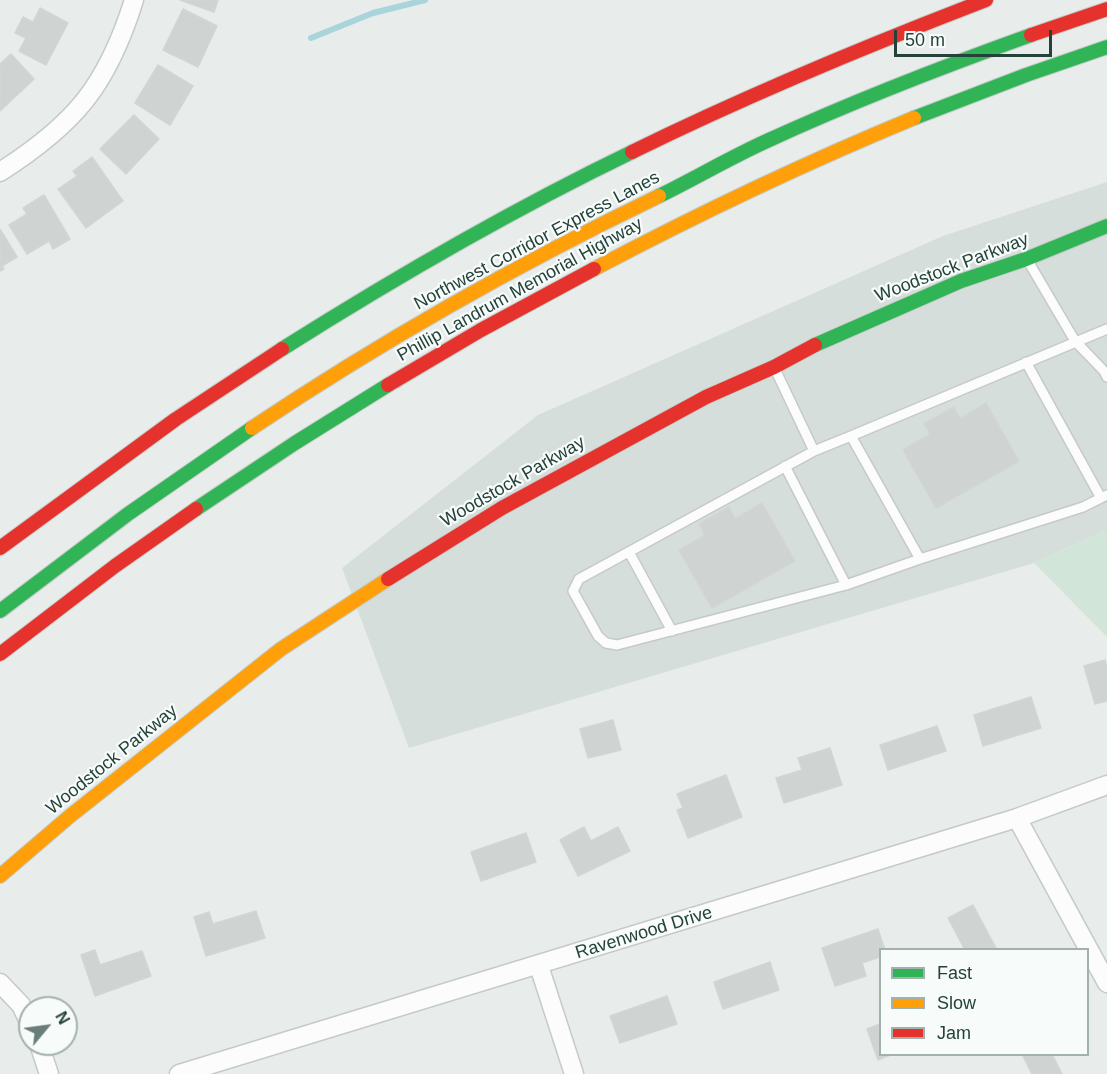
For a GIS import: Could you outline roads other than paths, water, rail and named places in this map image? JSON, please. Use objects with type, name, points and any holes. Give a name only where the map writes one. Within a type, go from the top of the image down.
[{"type":"main road","points":[[0,548],[118,459],[234,380],[350,306],[498,221],[663,136],[915,26],[986,0]]},
{"type":"main road","name":"Northwest Corridor Express Lanes","points":[[0,611],[136,508],[307,392],[422,322],[538,256],[770,140],[906,83],[1022,38],[1107,9]]},
{"type":"main road","name":"Phillip Landrum Memorial Highway","points":[[0,654],[38,623],[186,515],[301,438],[419,366],[537,299],[656,235],[810,162],[936,109],[1107,47]]},
{"type":"main road","name":"Woodstock Parkway","points":[[0,876],[70,816],[271,656],[358,597],[444,543],[569,470],[706,397],[774,367],[829,338],[961,281],[1026,259],[1107,226]]},
{"type":"street","points":[[0,172],[56,133],[92,93],[107,69],[134,0]]},
{"type":"street","name":"Ravenwood Drive","points":[[179,1074],[539,966],[1017,818],[1107,786]]},
{"type":"street","points":[[1017,818],[1088,948]]},
{"type":"street","points":[[1089,950],[1107,983]]},
{"type":"street","points":[[539,966],[574,1074]]},
{"type":"street","points":[[0,983],[18,1002]]},
{"type":"street","points":[[43,1056],[49,1074]]},
{"type":"lane","points":[[1026,259],[1075,341],[1107,377]]},
{"type":"lane","points":[[1026,362],[1104,496],[1083,507],[846,585],[617,645],[606,643],[598,636],[573,591],[579,579],[814,451],[1075,341],[1107,329]]},
{"type":"lane","points":[[774,367],[814,451]]},
{"type":"lane","points":[[851,436],[920,559]]},
{"type":"lane","points":[[785,465],[846,585]]},
{"type":"lane","points":[[628,552],[672,631]]},
{"type":"waterway","points":[[311,38],[373,13],[425,0]]}]
